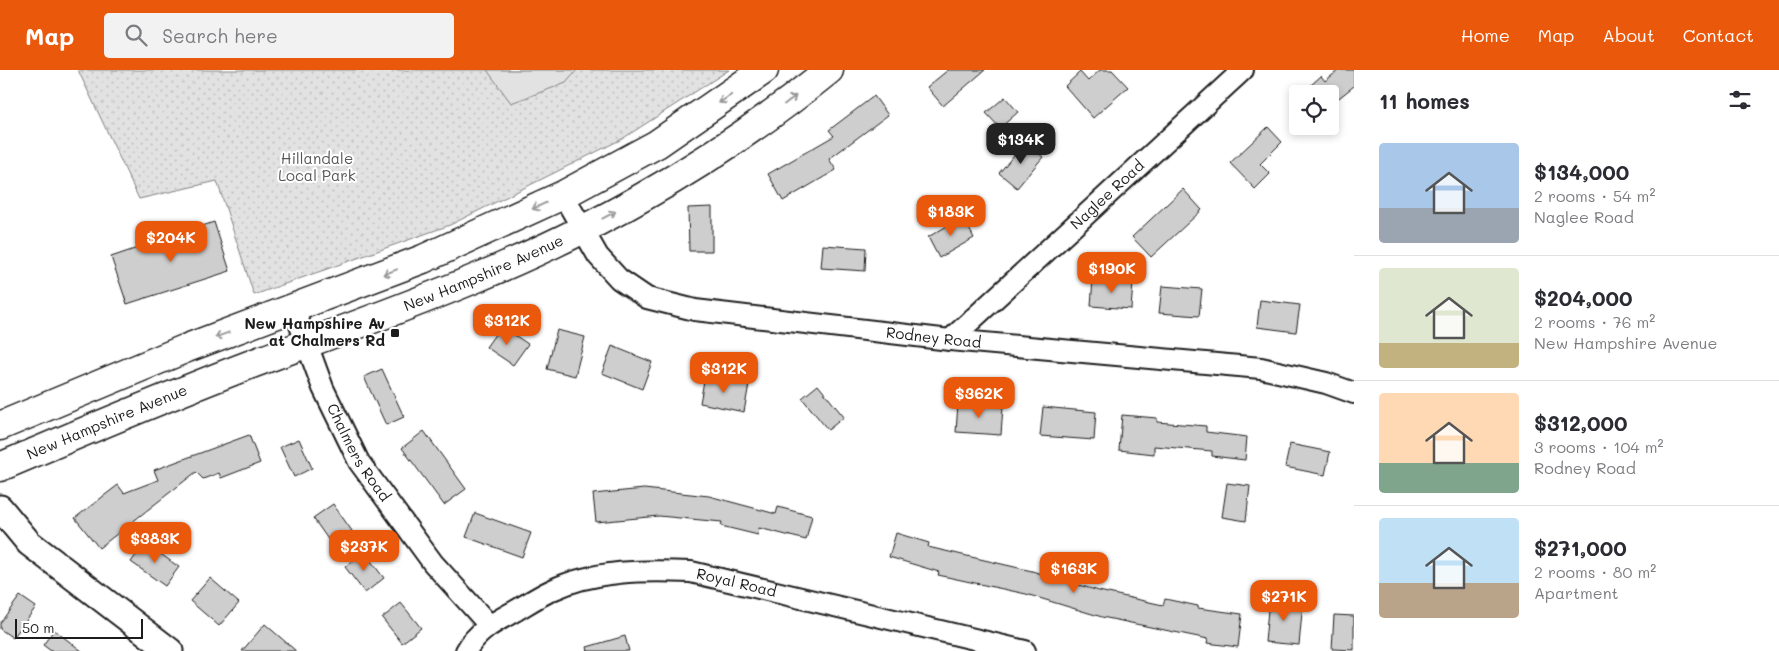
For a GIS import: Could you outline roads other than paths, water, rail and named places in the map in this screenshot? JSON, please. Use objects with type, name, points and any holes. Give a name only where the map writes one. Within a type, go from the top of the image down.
[{"type":"main road","points":[[0,426],[187,348],[424,259],[563,195],[657,144],[764,70]]},
{"type":"main road","name":"New Hampshire Avenue","points":[[0,467],[84,430],[487,273],[582,230],[642,198],[704,160],[829,70]]},
{"type":"street","name":"Naglee Road","points":[[950,340],[1243,70]]},
{"type":"street","name":"Rodney Road","points":[[563,195],[598,256],[619,279],[647,298],[695,310],[950,340],[1261,368],[1326,383],[1354,393]]},
{"type":"street","name":"Chalmers Road","points":[[294,308],[323,388],[359,462],[433,564],[489,625]]},
{"type":"street","points":[[0,508],[29,543],[170,651]]},
{"type":"street","name":"Royal Road","points":[[466,651],[473,638],[489,625],[553,590],[583,580],[644,570],[691,572],[1025,651]]},
{"type":"place","name":"New Hampshire Av at Chalmers Rd","points":[[395,333]]},
{"type":"park label","name":"Hillandale Local Park","points":[[317,168]]}]
